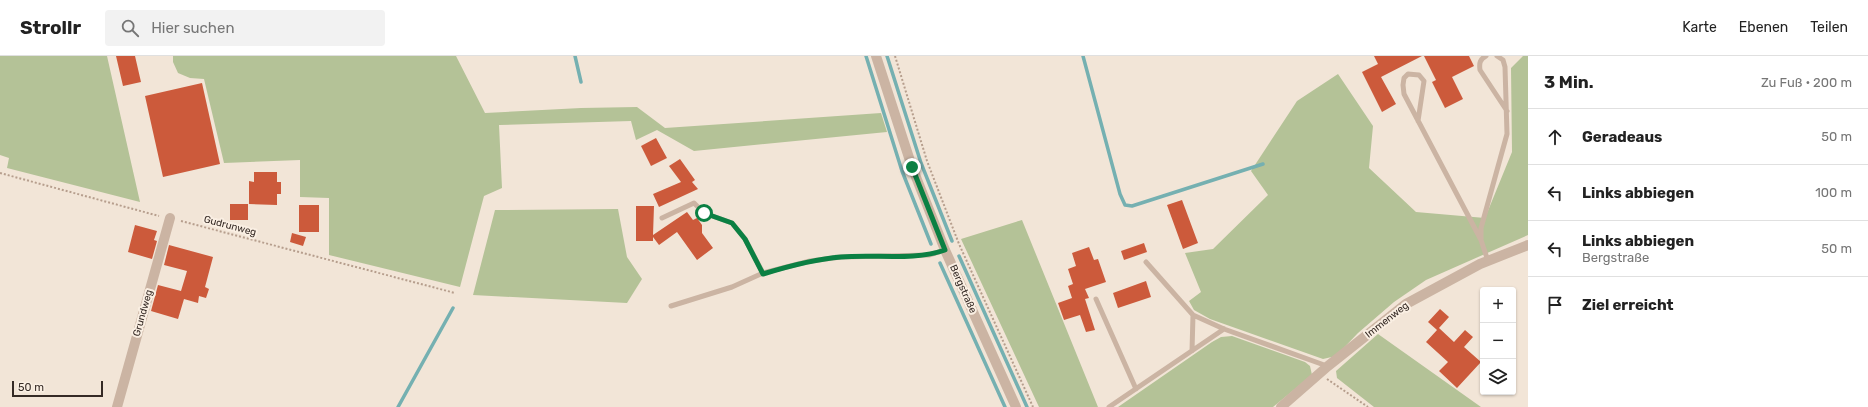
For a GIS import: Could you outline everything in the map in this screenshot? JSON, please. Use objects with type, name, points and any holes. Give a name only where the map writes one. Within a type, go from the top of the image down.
[{"type":"street","name":"Bergstraße","points":[[876,56],[912,167],[945,250],[1016,407]]},
{"type":"street","name":"Grundweg","points":[[117,407],[170,218]]},
{"type":"street","name":"Immenweg","points":[[1281,407],[1325,369],[1406,304],[1488,260],[1528,245]]},
{"type":"lane","points":[[1486,56],[1479,64],[1480,70],[1507,112]]},
{"type":"lane","points":[[1481,240],[1483,219],[1505,146],[1507,112],[1505,67],[1503,60],[1497,56]]},
{"type":"lane","points":[[1418,121],[1424,81],[1419,75],[1408,74],[1404,78],[1404,94],[1418,121],[1481,240],[1488,260]]},
{"type":"lane","points":[[662,218],[694,204],[704,213],[732,223],[745,239],[763,274]]},
{"type":"lane","points":[[671,306],[763,274],[810,261],[841,257],[930,256],[945,250]]},
{"type":"lane","points":[[1146,262],[1194,315],[1224,329],[1325,369]]},
{"type":"lane","points":[[1096,299],[1136,389]]},
{"type":"lane","points":[[1192,351],[1194,315]]},
{"type":"lane","points":[[1109,407],[1224,329]]},
{"type":"path","points":[[895,56],[927,161],[948,216],[1033,407]]},
{"type":"path","name":"Gudrunweg","points":[[0,173],[456,293]]},
{"type":"path","points":[[1325,369],[1329,381],[1368,407]]},
{"type":"green space","points":[[0,56],[107,56],[140,202],[7,168],[9,158],[0,155]]},
{"type":"green space","points":[[173,56],[456,56],[485,113],[581,108],[637,107],[665,128],[881,113],[887,132],[694,151],[657,130],[636,140],[631,121],[499,125],[502,188],[484,196],[460,287],[329,255],[329,198],[300,197],[300,160],[224,163],[204,79],[190,78],[178,73],[173,62]]},
{"type":"green space","points":[[1523,56],[1528,56],[1528,235],[1426,280],[1394,302],[1358,333],[1336,356],[1323,359],[1210,319],[1194,310],[1189,301],[1201,292],[1185,253],[1213,249],[1268,195],[1251,171],[1297,101],[1338,74],[1373,126],[1369,168],[1416,212],[1485,218],[1512,152],[1511,68]]},
{"type":"green space","points":[[618,209],[627,257],[642,279],[627,303],[473,295],[495,210]]},
{"type":"green space","points":[[1022,220],[1098,407],[1039,407],[961,239]]},
{"type":"green space","points":[[1378,334],[1481,407],[1374,407],[1337,378],[1336,371]]},
{"type":"green space","points":[[1232,336],[1305,362],[1310,366],[1312,375],[1273,407],[1118,407],[1212,342],[1221,337]]},
{"type":"building","points":[[116,56],[135,56],[141,82],[123,86]]},
{"type":"building","points":[[1374,56],[1422,56],[1381,77],[1396,104],[1382,112],[1362,72],[1378,64]]},
{"type":"building","points":[[1424,56],[1469,56],[1474,66],[1452,77],[1463,99],[1445,108],[1432,82],[1436,80]]},
{"type":"building","points":[[202,83],[220,164],[163,177],[145,96]]},
{"type":"building","points":[[656,138],[667,158],[651,166],[641,146]]},
{"type":"building","points":[[680,159],[695,180],[692,182],[698,189],[659,207],[653,194],[681,182],[669,166]]},
{"type":"building","points":[[254,172],[277,172],[277,182],[281,182],[281,194],[277,194],[277,205],[249,204],[249,181],[254,182]]},
{"type":"building","points":[[1182,200],[1198,243],[1183,249],[1167,205]]},
{"type":"building","points":[[230,204],[248,204],[248,220],[230,220]]},
{"type":"building","points":[[299,205],[319,205],[319,232],[299,232]]},
{"type":"building","points":[[636,206],[654,206],[653,235],[687,212],[693,220],[697,218],[702,225],[702,233],[713,248],[697,260],[677,232],[659,245],[653,237],[653,241],[636,241]]},
{"type":"building","points":[[135,225],[157,231],[154,240],[157,241],[152,259],[128,252]]},
{"type":"building","points":[[292,233],[306,237],[303,246],[290,242]]},
{"type":"building","points":[[1144,243],[1147,252],[1124,260],[1121,251]]},
{"type":"building","points":[[169,245],[213,257],[205,287],[209,289],[206,298],[199,296],[198,303],[184,299],[178,319],[151,311],[158,285],[181,291],[187,271],[164,265]]},
{"type":"building","points":[[1089,247],[1094,260],[1098,259],[1106,282],[1085,289],[1089,298],[1085,299],[1095,330],[1086,332],[1080,315],[1064,320],[1058,303],[1072,298],[1068,286],[1073,284],[1068,269],[1076,266],[1072,253]]},
{"type":"building","points":[[1146,281],[1151,297],[1118,308],[1113,293]]},
{"type":"building","points":[[1440,309],[1449,317],[1439,328],[1454,342],[1465,330],[1473,337],[1464,347],[1480,361],[1480,363],[1457,388],[1439,371],[1448,362],[1426,342],[1437,330],[1428,322]]},
{"type":"waterway","points":[[575,56],[581,82]]},
{"type":"waterway","points":[[866,56],[902,171],[931,244]]},
{"type":"waterway","points":[[887,56],[921,163],[952,241]]},
{"type":"waterway","points":[[1083,56],[1120,194],[1125,205],[1132,206],[1263,164]]},
{"type":"waterway","points":[[959,256],[1027,407]]},
{"type":"waterway","points":[[940,263],[1005,407]]},
{"type":"waterway","points":[[398,407],[453,308]]},
{"type":"route","points":[[704,213],[732,223],[745,239],[763,274],[810,261],[841,257],[885,255],[930,256],[945,250],[912,167]]}]
